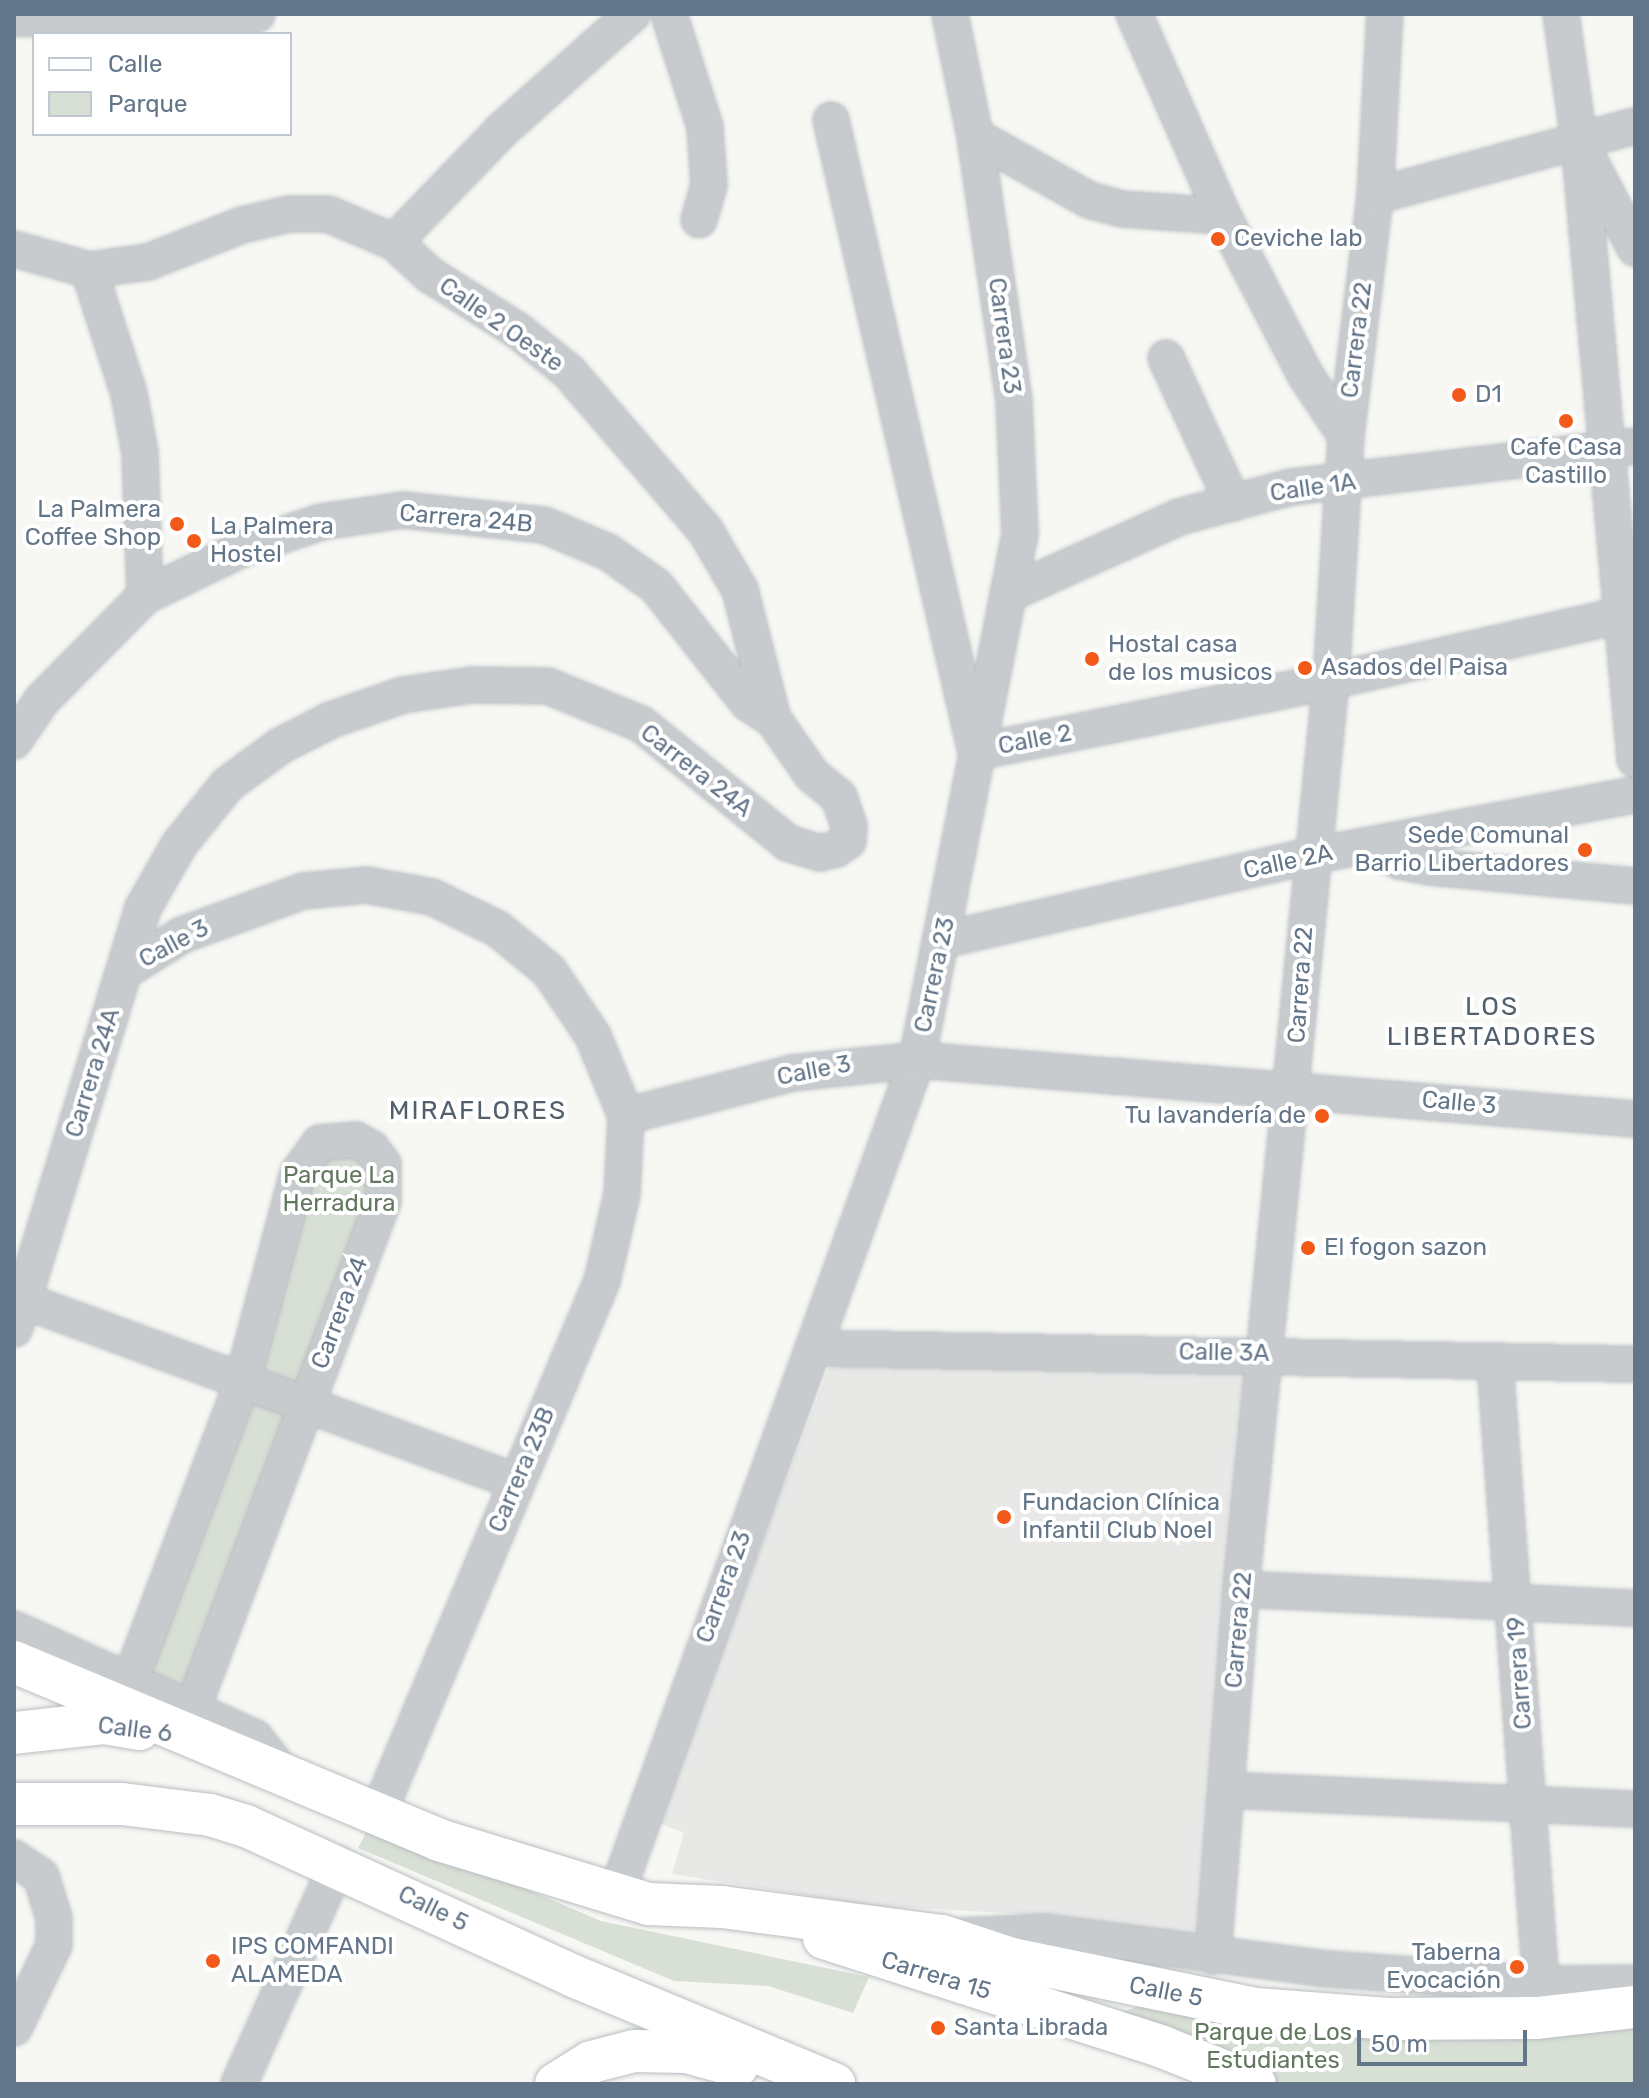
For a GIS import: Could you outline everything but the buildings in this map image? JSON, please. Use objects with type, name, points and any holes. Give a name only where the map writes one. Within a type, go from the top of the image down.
[{"type":"main road","name":"Calle 5","points":[[14,1662],[176,1725],[439,1840],[648,1904],[755,1911],[942,1936],[1012,1959],[1256,2009],[1388,2019],[1528,2006],[1635,2007]]},
{"type":"main road","name":"Calle 6","points":[[14,1733],[105,1723],[176,1725]]},
{"type":"main road","name":"Calle 5","points":[[14,1804],[122,1804],[210,1815],[338,1863],[571,1975],[834,2084]]},
{"type":"main road","name":"Carrera 15","points":[[755,1911],[858,1952],[1163,2047],[1255,2084]]},
{"type":"main road","points":[[1528,2006],[1635,2027]]},
{"type":"main road","points":[[556,2084],[591,2062],[634,2051],[687,2052],[798,2084]]},
{"type":"street","points":[[14,18],[171,23],[226,22],[257,14]]},
{"type":"street","points":[[394,242],[502,130],[632,14]]},
{"type":"street","points":[[669,14],[705,127],[709,185],[699,220]]},
{"type":"street","name":"Carrera 23","points":[[616,1895],[917,1060],[943,940],[976,752],[1020,534],[1020,480],[975,136],[950,14]]},
{"type":"street","points":[[1134,14],[1223,216],[1306,376],[1346,436]]},
{"type":"street","name":"Carrera 22","points":[[1213,1956],[1241,1589],[1294,1088],[1311,856],[1331,681],[1346,483],[1346,436],[1375,196],[1385,14]]},
{"type":"street","points":[[1561,14],[1620,449],[1635,759]]},
{"type":"street","name":"Calle 2","points":[[831,120],[976,752],[1331,681],[1628,614]]},
{"type":"street","points":[[1375,196],[1635,126]]},
{"type":"street","points":[[975,136],[1089,200],[1122,209],[1223,216]]},
{"type":"street","points":[[1579,141],[1635,248]]},
{"type":"street","name":"Calle 2 Oeste","points":[[14,249],[89,270],[148,262],[242,225],[289,214],[328,214],[394,242],[430,275],[517,330],[569,372],[705,530],[740,590],[773,719],[812,775],[839,797],[849,826]]},
{"type":"street","points":[[89,270],[129,394],[140,453],[145,596]]},
{"type":"street","points":[[1166,358],[1233,503]]},
{"type":"street","name":"Calle 1A","points":[[1008,594],[1179,517],[1291,487],[1620,449]]},
{"type":"street","name":"Carrera 24B","points":[[14,741],[42,700],[145,596],[244,548],[321,522],[403,510],[544,525],[608,552],[656,586],[748,703],[773,719]]},
{"type":"street","name":"Carrera 24A","points":[[17,1309],[143,908],[179,845],[227,785],[280,746],[403,695],[472,685],[548,686],[641,724],[788,843],[820,853],[836,849],[848,841],[849,826]]},
{"type":"street","name":"Calle 2A","points":[[943,940],[1311,856],[1635,795]]},
{"type":"street","points":[[1375,846],[1399,861],[1430,867],[1635,886]]},
{"type":"street","name":"Calle 3","points":[[125,971],[182,935],[303,891],[366,885],[432,897],[498,929],[549,971],[593,1036],[626,1116],[792,1073],[917,1060],[1294,1088],[1635,1119]]},
{"type":"street","name":"Carrera 23B","points":[[378,1814],[602,1281],[622,1194],[626,1116]]},
{"type":"street","name":"Carrera 24","points":[[129,1684],[242,1383],[306,1156],[320,1143],[356,1140],[372,1149],[387,1182],[304,1404],[176,1725]]},
{"type":"street","points":[[17,1309],[304,1404],[517,1482]]},
{"type":"street","name":"Calle 3A","points":[[813,1348],[1267,1354],[1495,1363],[1635,1364]]},
{"type":"street","name":"Carrera 19","points":[[1495,1363],[1529,1804],[1528,2006]]},
{"type":"street","points":[[1241,1589],[1635,1608]]},
{"type":"street","name":"Calle 5","points":[[14,1629],[129,1684],[176,1725]]},
{"type":"street","points":[[1227,1790],[1635,1809]]},
{"type":"street","points":[[14,1858],[35,1869],[50,1894],[54,1945],[14,2028]]},
{"type":"street","points":[[247,2082],[338,1863]]},
{"type":"street","name":"Calle 5","points":[[942,1936],[1046,1932],[1528,2006],[1635,1983]]},
{"type":"shaded area","name":"Fundacion Clínica Infantil Club Noel","points":[[831,1362],[1248,1368],[1200,1935],[1006,1913],[875,1906],[672,1874],[684,1833],[657,1822]]},
{"type":"green space","name":"Parque La Herradura","points":[[320,1143],[383,1164],[192,1710],[129,1684]]},
{"type":"green space","points":[[371,1823],[601,1921],[869,1977],[853,2013],[768,1986],[674,1981],[358,1848]]},
{"type":"green space","name":"Parque de Los Estudiantes","points":[[1171,1994],[1635,2027],[1635,2084],[1255,2084],[1120,2013]]},
{"type":"place","name":"Ceviche lab","points":[[1218,239]]},
{"type":"place","name":"D1","points":[[1459,395]]},
{"type":"place","name":"Cafe Casa Castillo","points":[[1566,421]]},
{"type":"place","name":"La Palmera Coffee Shop","points":[[177,524]]},
{"type":"place","name":"La Palmera Hostel","points":[[194,541]]},
{"type":"place","name":"Hostal casa de los musicos","points":[[1092,659]]},
{"type":"place","name":"Asados del Paisa","points":[[1305,668]]},
{"type":"place","name":"Sede Comunal Barrio Libertadores","points":[[1585,850]]},
{"type":"place","name":"Tu lavandería de","points":[[1322,1116]]},
{"type":"place","name":"El fogon sazon","points":[[1308,1248]]},
{"type":"place","name":"Fundacion Clínica Infantil Club Noel","points":[[1004,1517]]},
{"type":"place","name":"IPS COMFANDI ALAMEDA","points":[[213,1961]]},
{"type":"place","name":"Taberna Evocación","points":[[1517,1967]]},
{"type":"place","name":"Santa Librada","points":[[938,2028]]},
{"type":"district","name":"LOS LIBERTADORES","points":[[1492,1022]]},
{"type":"district","name":"MIRAFLORES","points":[[478,1111]]}]
